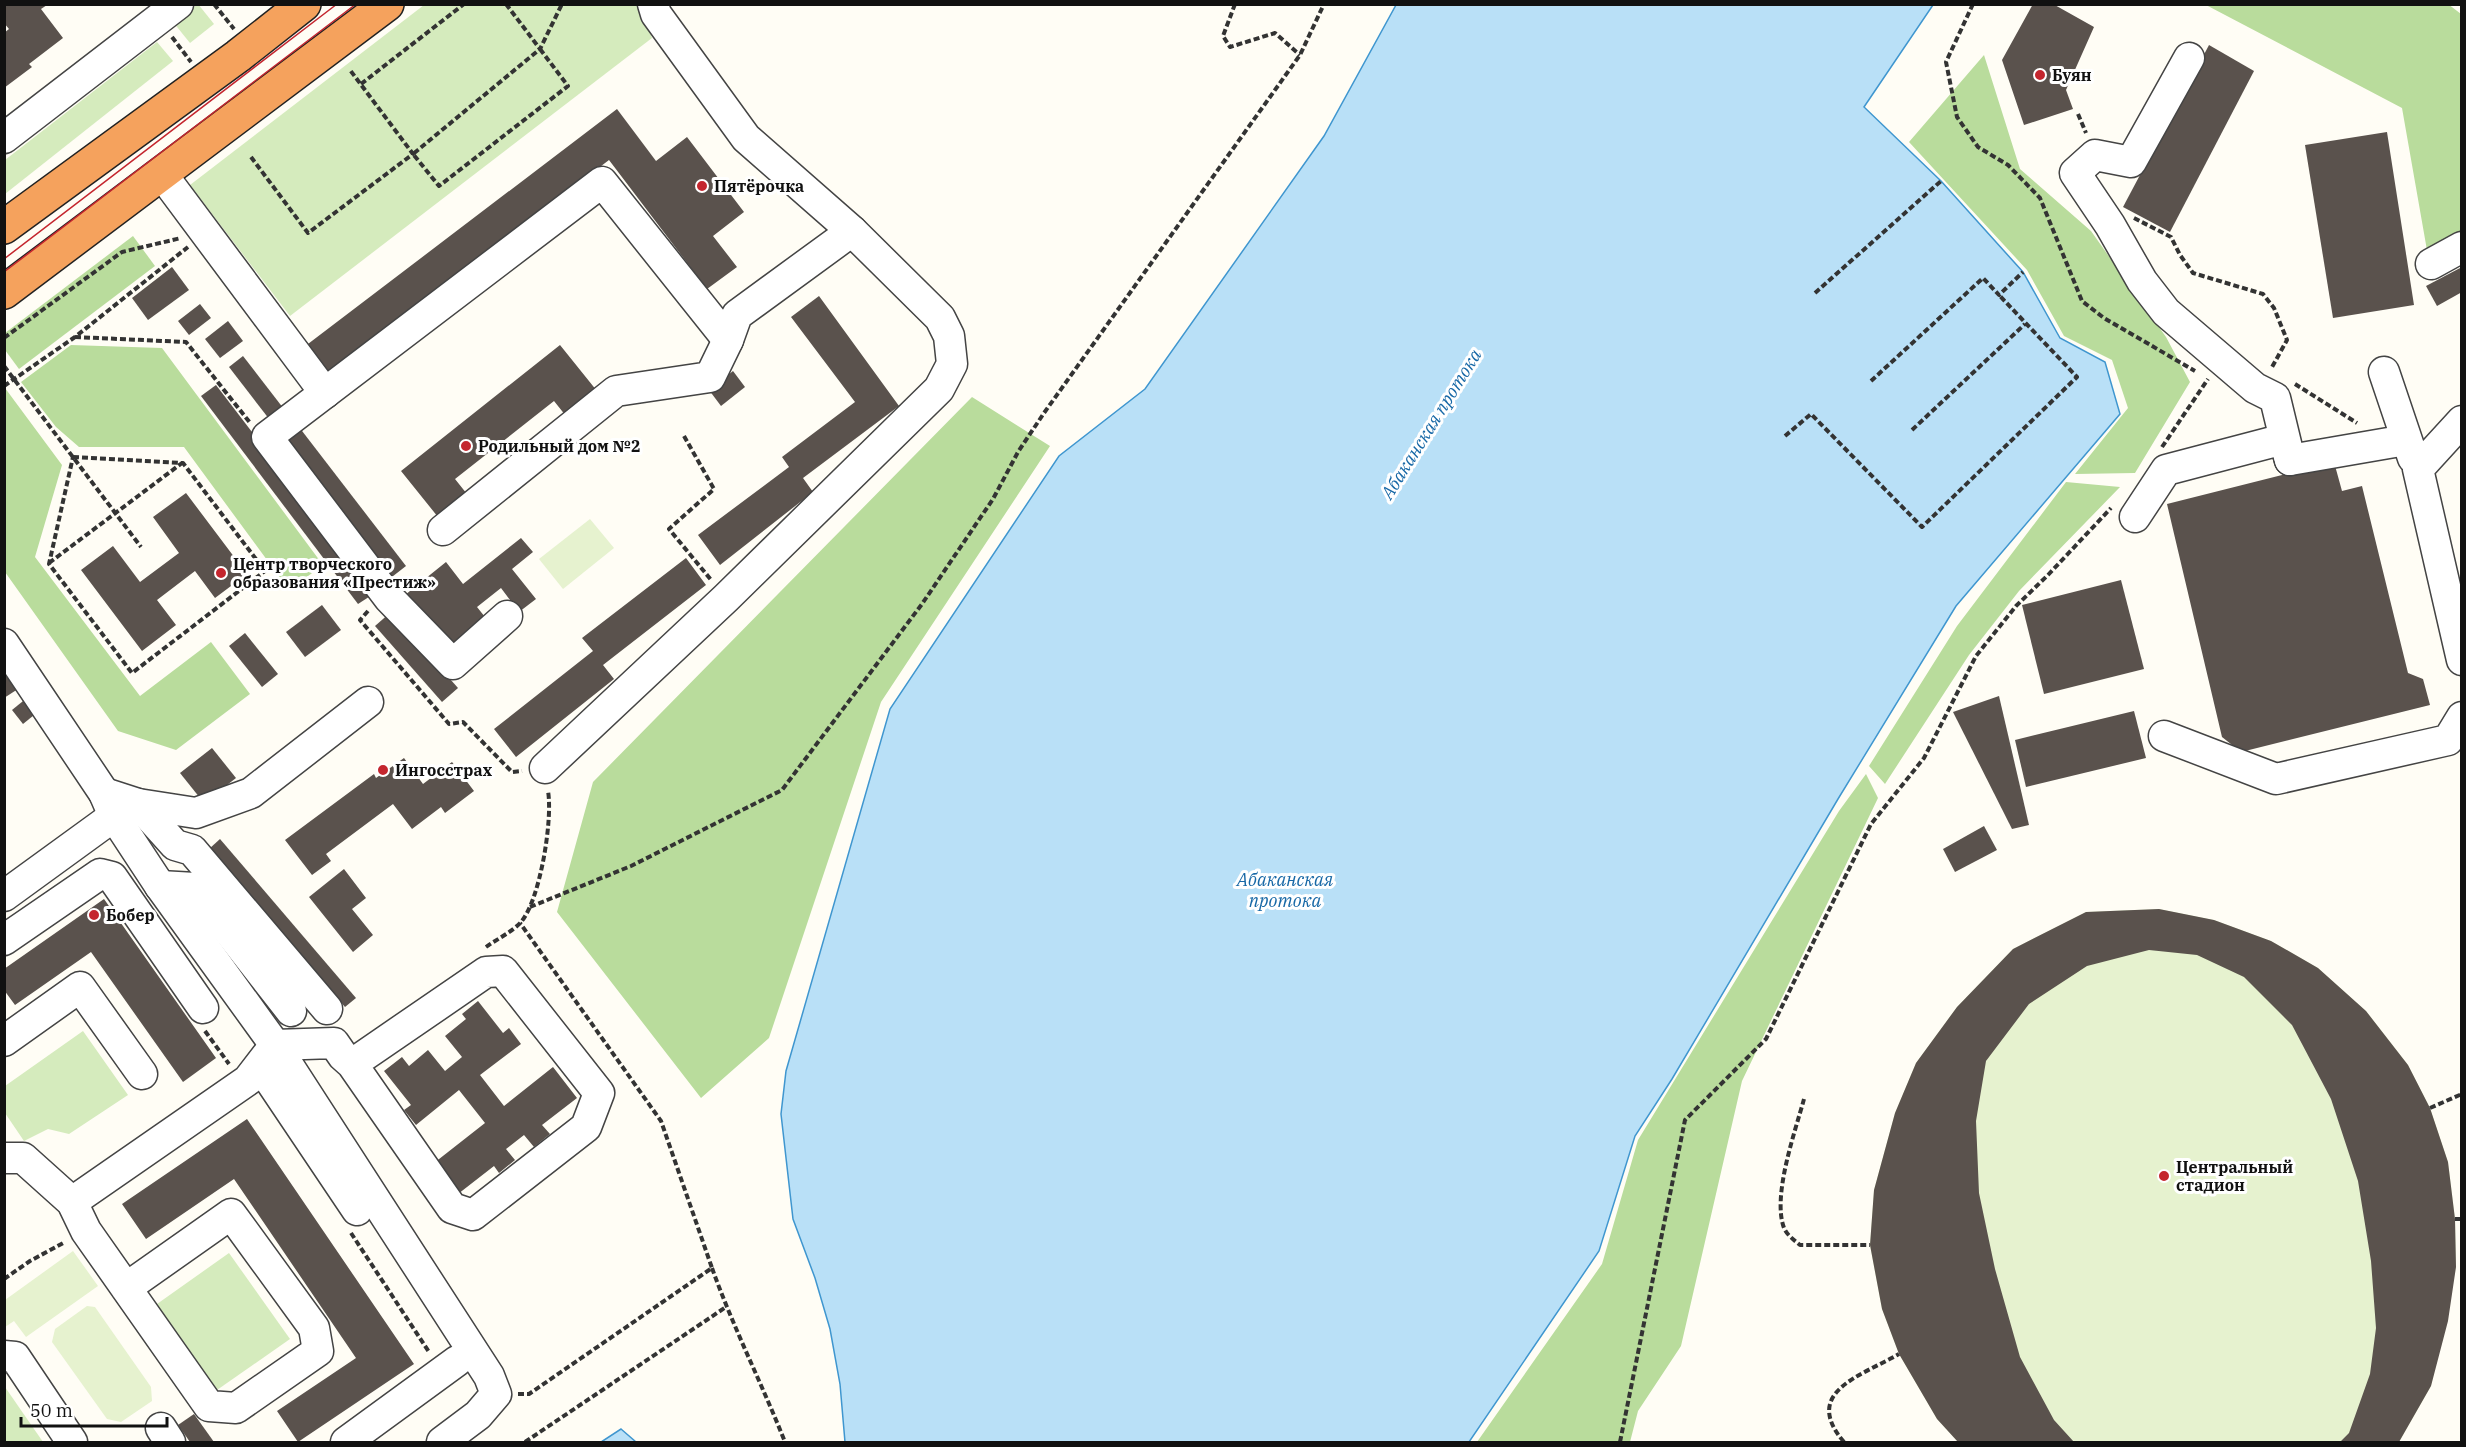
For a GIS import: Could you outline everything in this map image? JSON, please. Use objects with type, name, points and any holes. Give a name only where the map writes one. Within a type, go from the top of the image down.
[{"type":"highway","points":[[4,228],[238,56],[304,4]]},
{"type":"highway","points":[[4,292],[161,173],[268,96],[387,4]]},
{"type":"street","points":[[545,768],[726,598],[939,389],[952,364],[949,336],[940,318],[852,231],[746,138],[649,8]]},
{"type":"street","points":[[4,138],[161,10]]},
{"type":"street","points":[[2189,58],[2131,162],[2095,155],[2075,173],[2110,225],[2142,281],[2166,312],[2255,388],[2276,398],[2290,460],[2406,440]]},
{"type":"street","points":[[161,173],[325,393]]},
{"type":"street","points":[[507,615],[453,664],[389,598],[267,437],[602,182],[728,340]]},
{"type":"street","points":[[443,530],[616,391],[710,377],[737,315],[852,231]]},
{"type":"street","points":[[2431,264],[2462,247]]},
{"type":"street","points":[[2384,372],[2418,469],[2461,655]]},
{"type":"street","points":[[2418,469],[2462,421]]},
{"type":"street","points":[[2123,513],[2166,470],[2284,439]]},
{"type":"street","points":[[4,645],[119,804],[160,886],[275,1045],[489,1376],[487,1405],[442,1443]]},
{"type":"street","points":[[4,896],[119,804],[196,813],[251,793],[368,702]]},
{"type":"street","points":[[2164,736],[2276,779],[2448,740],[2462,717]]},
{"type":"street","points":[[119,804],[175,845],[192,850],[327,1009]]},
{"type":"street","points":[[4,940],[100,874],[112,877],[201,1016]]},
{"type":"street","points":[[160,886],[195,888],[291,1011]]},
{"type":"street","points":[[275,1045],[334,1043],[352,1064],[452,1208],[473,1215],[586,1127],[599,1093],[503,971],[486,972],[352,1064]]},
{"type":"street","points":[[7,1035],[80,987],[142,1074]]},
{"type":"street","points":[[72,1202],[248,1080],[275,1045]]},
{"type":"street","points":[[275,1045],[271,1082],[457,1361],[475,1395],[487,1405]]},
{"type":"street","points":[[4,1158],[23,1158],[72,1202],[86,1231],[126,1288],[209,1406],[236,1408],[318,1351],[314,1328],[231,1214],[126,1288]]},
{"type":"street","points":[[4,1356],[15,1357],[72,1443]]},
{"type":"street","points":[[346,1443],[457,1361]]},
{"type":"path","points":[[214,4],[234,29]]},
{"type":"path","points":[[360,84],[464,4]]},
{"type":"path","points":[[350,70],[439,186],[568,86],[506,4]]},
{"type":"path","points":[[251,157],[308,233],[413,154],[540,49],[562,4]]},
{"type":"path","points":[[1235,4],[1223,36],[1230,46],[1275,33],[1300,55]]},
{"type":"path","points":[[530,907],[631,866],[782,790],[922,604],[993,499],[1018,452],[1044,413],[1300,55],[1324,4]]},
{"type":"path","points":[[161,10],[191,63]]},
{"type":"path","points":[[2078,114],[2095,155]]},
{"type":"path","points":[[1815,293],[1941,181]]},
{"type":"path","points":[[2132,217],[2171,237],[2193,273],[2263,294],[2274,308],[2286,340],[2271,369]]},
{"type":"path","points":[[4,338],[122,252],[206,232]]},
{"type":"path","points":[[4,386],[75,337],[206,232]]},
{"type":"path","points":[[1999,295],[2023,272]]},
{"type":"path","points":[[1785,436],[1811,414],[1922,527],[2077,377],[1983,278],[1871,381]]},
{"type":"path","points":[[1912,430],[2025,324]]},
{"type":"path","points":[[4,366],[141,547]]},
{"type":"path","points":[[2157,455],[2208,379]]},
{"type":"path","points":[[684,436],[714,489],[669,529],[726,598]]},
{"type":"path","points":[[48,564],[132,673],[266,571],[183,463],[73,457]]},
{"type":"path","points":[[48,564],[73,457]]},
{"type":"path","points":[[48,564],[114,512],[183,463]]},
{"type":"path","points":[[1620,1443],[1685,1120],[1766,1039],[1871,825],[1924,758],[1976,656],[2016,606],[2048,575],[2123,513]]},
{"type":"path","points":[[538,887],[550,805]]},
{"type":"path","points":[[520,923],[661,1121],[726,1307],[743,1341],[785,1443]]},
{"type":"path","points":[[201,1016],[226,1062],[248,1080]]},
{"type":"path","points":[[2430,1108],[2462,1094]]},
{"type":"path","points":[[1804,1099],[1781,1191],[1781,1214],[1785,1231],[1800,1245],[1870,1245]]},
{"type":"path","points":[[2456,1220],[2462,1219]]},
{"type":"path","points":[[487,1405],[529,1394],[712,1268]]},
{"type":"path","points":[[525,1443],[726,1307]]},
{"type":"path","points":[[1844,1443],[1835,1432],[1829,1419],[1828,1404],[1837,1390],[1899,1354]]},
{"type":"green space","points":[[198,4],[214,24],[190,43],[173,22]]},
{"type":"green space","points":[[2448,4],[2461,14],[2461,236],[2428,256],[2402,108],[2206,5]]},
{"type":"green space","points":[[424,5],[640,5],[652,38],[290,316],[190,185]]},
{"type":"green space","points":[[157,42],[173,61],[5,194],[5,160]]},
{"type":"green space","points":[[1984,55],[2020,169],[2091,231],[2166,337],[2190,382],[2135,473],[2075,474],[2128,408],[2112,360],[2064,336],[2027,270],[1909,142]]},
{"type":"green space","points":[[133,236],[155,266],[19,369],[5,350],[5,333]]},
{"type":"green space","points":[[71,345],[162,348],[323,565],[289,590],[184,447],[79,447],[56,427],[21,382]]},
{"type":"green space","points":[[5,388],[62,465],[35,557],[140,696],[211,642],[250,694],[176,750],[118,731],[5,572]]},
{"type":"green space","points":[[972,397],[1050,446],[881,702],[769,1038],[701,1098],[557,912],[593,782]]},
{"type":"green space","points":[[2066,482],[2120,487],[2019,591],[1969,655],[1885,784],[1869,766],[1957,626]]},
{"type":"green space","points":[[590,519],[614,548],[563,589],[539,559]]},
{"type":"green space","points":[[1866,774],[1878,798],[1742,1081],[1681,1346],[1638,1411],[1630,1442],[1477,1442],[1602,1264],[1638,1140],[1839,811]]},
{"type":"green space","name":"Центральный стадион","points":[[2159,909],[2214,920],[2271,941],[2318,968],[2366,1011],[2408,1065],[2430,1108],[2448,1162],[2455,1219],[2456,1267],[2431,1386],[2399,1442],[1958,1442],[1937,1419],[1899,1354],[1882,1309],[1870,1245],[1874,1190],[1895,1113],[1916,1063],[1957,1007],[2013,949],[2086,912]]},
{"type":"green space","points":[[83,1031],[128,1095],[69,1134],[48,1129],[24,1141],[5,1113],[5,1086]]},
{"type":"green space","points":[[73,1251],[98,1286],[26,1337],[14,1321],[5,1327],[5,1300]]},
{"type":"green space","points":[[229,1253],[290,1339],[217,1390],[157,1304]]},
{"type":"green space","points":[[87,1306],[95,1307],[151,1387],[152,1401],[121,1422],[107,1419],[52,1342],[55,1329]]},
{"type":"green space","points":[[5,1387],[43,1442],[5,1442]]},
{"type":"water","name":"Абаканская протока","points":[[1396,5],[1933,5],[1864,107],[1941,181],[2023,272],[2060,338],[2105,362],[2120,414],[1956,606],[1838,799],[1672,1079],[1635,1136],[1599,1251],[1469,1442],[845,1442],[840,1384],[830,1329],[815,1278],[793,1219],[781,1114],[786,1071],[890,709],[1059,456],[1145,389],[1324,136]]},
{"type":"water","points":[[621,1429],[636,1442],[601,1442]]},
{"type":"building","name":"Буян","points":[[2033,4],[2053,4],[2094,27],[2066,90],[2073,109],[2024,125],[2002,60]]},
{"type":"building","points":[[4,5],[47,5],[41,9],[63,38],[29,64],[32,67],[4,88],[4,33],[9,29],[4,23]]},
{"type":"building","points":[[2209,45],[2254,71],[2170,232],[2123,207]]},
{"type":"building","points":[[617,109],[656,161],[687,137],[744,212],[713,236],[737,267],[707,289],[609,160],[326,376],[304,347]]},
{"type":"building","points":[[2387,132],[2414,305],[2333,318],[2305,145]]},
{"type":"building","points":[[172,267],[189,290],[148,320],[132,298]]},
{"type":"building","points":[[2462,267],[2462,292],[2437,306],[2426,286]]},
{"type":"building","points":[[819,296],[899,406],[803,478],[813,492],[720,565],[698,535],[789,467],[782,457],[855,402],[791,317]]},
{"type":"building","points":[[200,304],[211,318],[189,335],[178,321]]},
{"type":"building","points":[[228,321],[243,341],[220,358],[205,339]]},
{"type":"building","name":"Родильный дом №2","points":[[560,345],[597,391],[566,416],[554,401],[455,479],[467,494],[438,517],[401,471]]},
{"type":"building","points":[[243,356],[287,413],[273,424],[229,367]]},
{"type":"building","points":[[733,371],[745,387],[721,406],[709,390]]},
{"type":"building","points":[[216,385],[375,593],[358,604],[201,396]]},
{"type":"building","points":[[299,427],[406,566],[388,580],[281,441]]},
{"type":"building","points":[[2334,462],[2342,491],[2362,486],[2408,673],[2423,679],[2430,705],[2241,752],[2222,737],[2167,504]]},
{"type":"building","name":"Центр творческого образования «Престиж»","points":[[186,493],[247,574],[215,598],[195,571],[157,600],[176,625],[142,651],[81,570],[113,546],[140,582],[179,553],[153,517]]},
{"type":"building","points":[[521,538],[533,552],[512,569],[536,599],[519,612],[501,588],[477,607],[489,622],[450,653],[405,595],[446,562],[463,584]]},
{"type":"building","points":[[686,558],[706,585],[603,665],[614,679],[516,757],[494,729],[593,651],[582,638]]},
{"type":"building","points":[[2121,580],[2144,669],[2044,694],[2022,605]]},
{"type":"building","points":[[322,605],[341,630],[305,657],[286,632]]},
{"type":"building","points":[[391,612],[458,688],[442,702],[375,626]]},
{"type":"building","points":[[245,633],[278,674],[262,687],[229,646]]},
{"type":"building","points":[[4,670],[18,689],[4,698]]},
{"type":"building","points":[[1999,696],[2029,825],[2012,829],[1953,712]]},
{"type":"building","points":[[28,697],[39,711],[23,724],[12,710]]},
{"type":"building","points":[[2134,711],[2146,758],[2026,787],[2015,740]]},
{"type":"building","points":[[212,748],[236,778],[204,803],[180,773]]},
{"type":"building","points":[[404,758],[423,784],[452,762],[474,791],[445,813],[441,807],[412,829],[393,804],[326,854],[331,861],[312,875],[285,840],[374,774],[376,778]]},
{"type":"building","points":[[1984,826],[1997,850],[1955,872],[1943,849]]},
{"type":"building","points":[[220,839],[356,998],[345,1007],[209,849]]},
{"type":"building","points":[[344,869],[366,898],[352,909],[373,935],[353,952],[309,897]]},
{"type":"building","points":[[104,899],[216,1058],[183,1082],[91,952],[15,1005],[4,990],[4,969]]},
{"type":"building","points":[[2159,909],[2214,920],[2271,941],[2318,968],[2366,1011],[2408,1065],[2430,1108],[2448,1162],[2455,1219],[2456,1267],[2448,1321],[2431,1386],[2399,1442],[2340,1442],[2349,1433],[2370,1374],[2376,1328],[2371,1261],[2358,1181],[2331,1099],[2292,1025],[2244,977],[2197,955],[2149,950],[2087,966],[2029,1004],[1986,1061],[1976,1121],[1979,1193],[1995,1269],[2020,1357],[2054,1420],[2074,1442],[1958,1442],[1937,1419],[1899,1354],[1882,1309],[1870,1245],[1874,1190],[1895,1113],[1916,1063],[1957,1007],[2013,949],[2086,912]]},
{"type":"building","points":[[478,1001],[503,1033],[509,1028],[521,1044],[480,1075],[504,1106],[553,1067],[577,1098],[542,1125],[550,1134],[534,1147],[524,1135],[506,1149],[515,1160],[499,1173],[494,1166],[458,1194],[434,1163],[485,1123],[459,1090],[416,1125],[404,1110],[411,1105],[384,1071],[402,1057],[409,1066],[428,1050],[445,1071],[462,1057],[445,1036],[466,1019],[462,1014]]},
{"type":"building","points":[[247,1119],[414,1364],[298,1442],[277,1411],[356,1358],[234,1179],[146,1239],[122,1204]]},
{"type":"building","points":[[194,1414],[214,1442],[190,1442],[178,1425]]},
{"type":"tram line","points":[[4,259],[337,4]]},
{"type":"tram line","points":[[4,272],[356,4]]},
{"type":"place","name":"Буян","points":[[2040,75]]},
{"type":"place","name":"Пятёрочка","points":[[702,186]]},
{"type":"place","name":"Родильный дом №2","points":[[466,446]]},
{"type":"place","name":"Центр творческого образования «Престиж»","points":[[221,573]]},
{"type":"place","name":"Ингосстрах","points":[[383,770]]},
{"type":"place","name":"Бобер","points":[[94,915]]},
{"type":"place","name":"Центральный стадион","points":[[2164,1176]]}]
